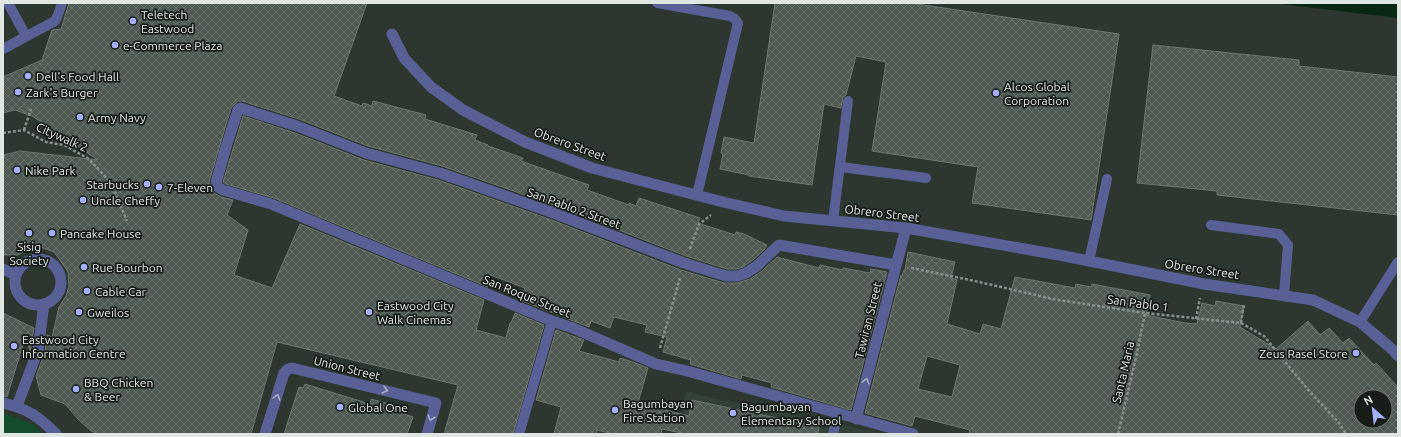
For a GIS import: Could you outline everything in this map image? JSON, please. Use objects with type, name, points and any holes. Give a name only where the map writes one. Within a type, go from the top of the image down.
[{"type":"street","name":"Obrero Street","points":[[392,34],[404,58],[432,87],[470,114],[525,142],[592,168],[784,216],[906,228],[1089,261],[1204,284],[1312,300],[1360,322],[1398,356]]},
{"type":"street","name":"San Pablo 2 Street","points":[[240,108],[297,126],[366,153],[440,173],[726,276],[737,276],[746,273],[757,266],[779,245],[896,265]]},
{"type":"street","name":"San Roque Street","points":[[240,108],[238,110],[225,150],[216,183],[218,187],[223,190],[271,204],[552,321],[573,328],[656,364],[687,371],[913,434]]},
{"type":"street","name":"Tawiran Street","points":[[856,419],[906,228]]},
{"type":"street","points":[[42,259],[53,264],[60,273],[61,285],[56,297],[44,304],[32,304],[22,298],[16,287],[16,275],[22,266],[31,260],[42,259]]},
{"type":"street","points":[[3,269],[16,275]]},
{"type":"street","points":[[17,406],[38,350],[44,304]]},
{"type":"street","name":"Union Street","points":[[265,434],[284,373],[288,369],[292,368],[436,403],[427,434]]},
{"type":"street","points":[[3,403],[17,406],[38,417],[56,434]]},
{"type":"lane","points":[[8,3],[26,36]]},
{"type":"lane","points":[[3,49],[55,21],[62,3]]},
{"type":"lane","points":[[657,3],[730,16],[738,23],[696,195]]},
{"type":"lane","points":[[833,221],[841,167],[848,101]]},
{"type":"lane","points":[[841,167],[926,178]]},
{"type":"lane","points":[[1089,261],[1107,179]]},
{"type":"lane","points":[[1211,225],[1279,234],[1288,245],[1284,295]]},
{"type":"lane","points":[[1360,322],[1398,262]]},
{"type":"lane","points":[[519,434],[552,321]]},
{"type":"lane","points":[[833,434],[838,413]]},
{"type":"path","points":[[24,130],[31,109]]},
{"type":"path","name":"Citywalk 2","points":[[3,133],[24,130],[46,142],[64,145],[89,159],[110,183],[127,221]]},
{"type":"path","name":"San Pablo 1","points":[[896,265],[1053,299],[1145,313],[1241,323],[1264,336],[1309,391],[1339,423],[1346,434]]},
{"type":"path","points":[[1196,319],[1204,284]]},
{"type":"path","name":"Santa Maria","points":[[1118,434],[1145,313]]},
{"type":"shaded area","points":[[1273,3],[1398,3],[1398,18]]},
{"type":"shaded area","name":"Bagumbayan Elementary School","points":[[686,392],[884,434],[677,434]]},
{"type":"shaded area","points":[[3,413],[34,425],[42,434],[3,434]]},
{"type":"building","points":[[69,3],[367,3],[334,96],[362,106],[363,103],[372,106],[373,101],[426,115],[425,119],[477,135],[475,140],[523,158],[521,161],[589,185],[587,190],[629,205],[629,203],[636,206],[639,198],[700,218],[698,223],[735,235],[736,232],[744,234],[767,245],[765,249],[753,260],[743,267],[727,269],[686,256],[554,205],[442,166],[368,146],[299,119],[238,101],[231,108],[209,182],[214,193],[221,197],[233,200],[227,215],[248,230],[234,275],[272,288],[300,224],[484,300],[476,330],[506,338],[510,323],[515,313],[544,325],[513,434],[444,434],[458,385],[277,342],[251,434],[99,434],[91,431],[65,404],[41,395],[36,376],[45,352],[47,335],[52,337],[59,307],[66,296],[69,286],[68,272],[54,252],[40,247],[32,247],[18,255],[3,255],[3,155],[20,151],[98,160],[32,116],[15,110],[3,113],[3,77],[42,60],[52,30],[61,29]]},
{"type":"building","name":"Alcos Global Corporation","points":[[775,3],[910,3],[1119,34],[1091,220],[972,203],[978,167],[872,151],[886,62],[856,56],[846,95],[843,97],[841,108],[824,104],[812,185],[749,176],[720,169],[724,137],[754,143]]},
{"type":"building","points":[[1153,45],[1299,60],[1299,66],[1398,77],[1398,215],[1217,195],[1217,191],[1137,183]]},
{"type":"building","points":[[243,116],[295,133],[364,160],[438,180],[549,219],[681,270],[724,283],[737,283],[750,279],[762,271],[777,257],[819,268],[820,265],[843,270],[843,268],[870,273],[871,269],[887,272],[851,410],[771,387],[772,383],[742,375],[741,379],[690,364],[691,360],[663,352],[667,337],[645,332],[647,325],[614,317],[610,328],[591,321],[589,327],[520,300],[525,288],[491,275],[488,287],[274,198],[226,184],[223,182]]},
{"type":"building","points":[[908,252],[955,262],[951,278],[957,280],[947,324],[980,334],[983,324],[1001,329],[1015,277],[1075,288],[1076,284],[1091,287],[1092,284],[1150,295],[1146,315],[1185,323],[1197,324],[1202,303],[1215,306],[1216,301],[1244,306],[1240,327],[1276,349],[1308,321],[1320,335],[1329,328],[1343,343],[1349,338],[1374,365],[1376,363],[1398,387],[1398,434],[969,434],[970,430],[915,416],[912,426],[865,413],[901,275],[902,276]],"holes":[[[927,356],[960,365],[952,397],[918,389]]]},
{"type":"building","name":"Eastwood City Information Centre","points":[[3,313],[34,328],[30,352],[26,335],[7,397],[3,396]]},
{"type":"building","points":[[556,330],[584,340],[579,351],[619,362],[620,358],[648,368],[638,403],[689,416],[692,400],[819,427],[818,434],[687,434],[662,429],[661,434],[613,434],[597,430],[596,434],[554,434],[561,407],[536,400]]},
{"type":"building","name":"Global One","points":[[305,384],[370,404],[371,399],[389,404],[388,409],[413,417],[407,434],[284,434],[299,387],[303,388]]},
{"type":"place","name":"Teletech Eastwood","points":[[133,21]]},
{"type":"place","name":"e-Commerce Plaza","points":[[115,45]]},
{"type":"place","name":"Dell's Food Hall","points":[[28,76]]},
{"type":"place","name":"Zark's Burger","points":[[18,92]]},
{"type":"place","name":"Alcos Global Corporation","points":[[996,93]]},
{"type":"place","name":"Army Navy","points":[[80,117]]},
{"type":"place","name":"Nike Park","points":[[17,170]]},
{"type":"place","name":"Starbucks","points":[[147,184]]},
{"type":"place","name":"7-Eleven","points":[[159,187]]},
{"type":"place","name":"Uncle Cheffy","points":[[83,200]]},
{"type":"place","name":"Sisig Society","points":[[29,233]]},
{"type":"place","name":"Pancake House","points":[[52,233]]},
{"type":"place","name":"Rue Bourbon","points":[[84,267]]},
{"type":"place","name":"Cable Car","points":[[87,291]]},
{"type":"place","name":"Gweilos","points":[[79,312]]},
{"type":"place","name":"Eastwood City Walk Cinemas","points":[[369,312]]},
{"type":"place","name":"Eastwood City Information Centre","points":[[14,346]]},
{"type":"place","name":"Zeus Rasel Store","points":[[1356,353]]},
{"type":"place","name":"BBQ Chicken & Beer","points":[[76,389]]},
{"type":"place","name":"Global One","points":[[340,407]]},
{"type":"place","name":"Bagumbayan Fire Station","points":[[615,410]]},
{"type":"place","name":"Bagumbayan Elementary School","points":[[733,413]]}]
